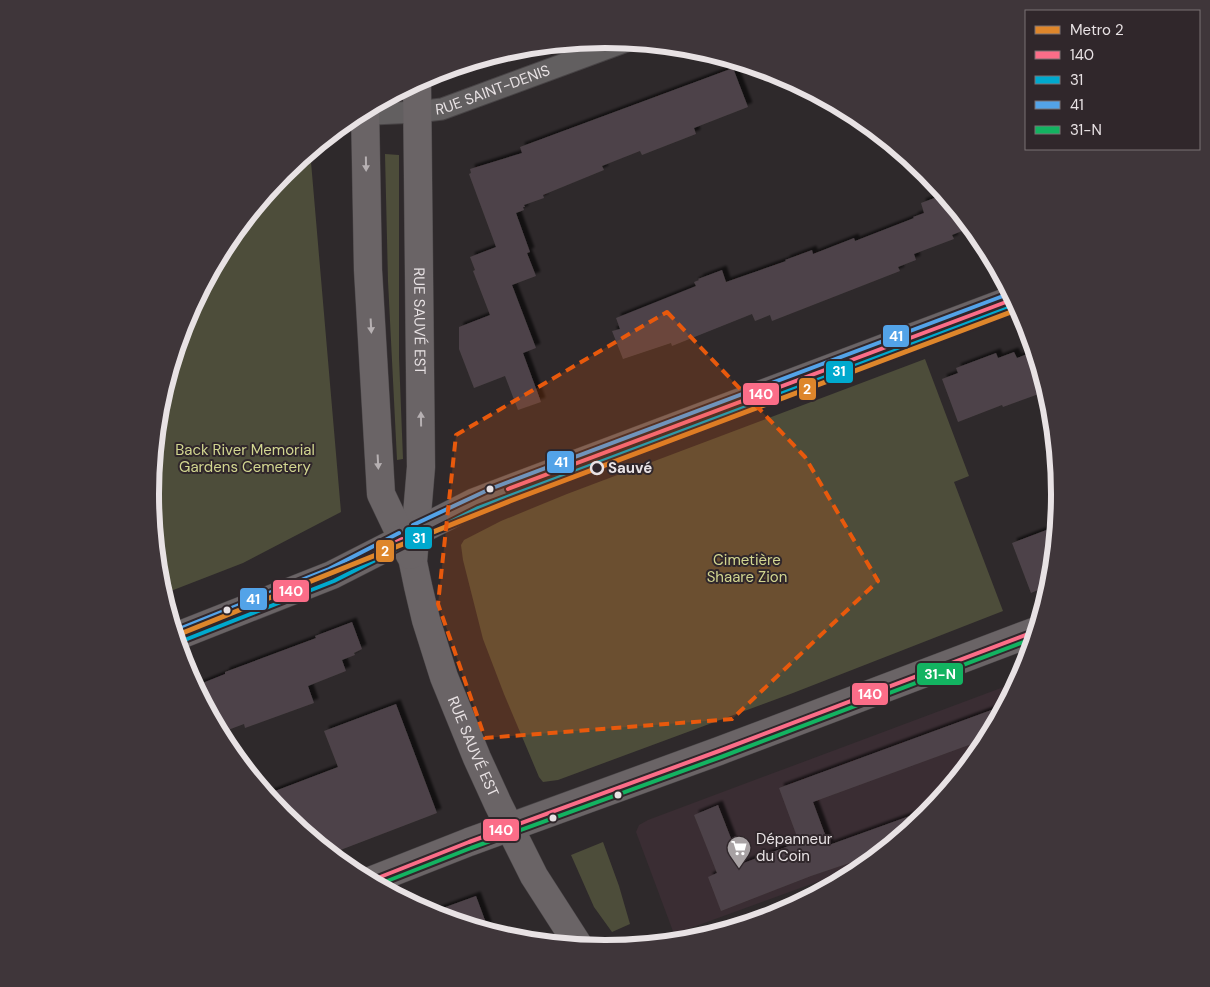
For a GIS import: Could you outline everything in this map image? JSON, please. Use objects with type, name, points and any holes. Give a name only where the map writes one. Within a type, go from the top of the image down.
[{"type":"main road","name":"RUE SAUVÉ EST","points":[[410,544],[422,467],[417,89]]},
{"type":"main road","name":"RUE SAUVÉ EST","points":[[361,120],[380,494],[410,544],[426,620],[444,677],[461,721],[534,876],[574,939]]},
{"type":"main road","points":[[182,635],[324,578],[363,560],[410,544],[492,495],[1007,301]]},
{"type":"main road","points":[[378,878],[1028,634]]},
{"type":"street","name":"RUE SAINT-DENIS","points":[[373,113],[417,112],[453,105],[609,48]]},
{"type":"highlighted area","points":[[667,312],[805,457],[878,581],[732,719],[485,738],[438,604],[456,435]]},
{"type":"shaded area","points":[[1007,686],[976,741],[940,788],[899,829],[877,847],[836,875],[674,934],[636,832],[639,825]]},
{"type":"green space","points":[[385,154],[399,155],[399,357],[403,459],[397,460],[388,281]]},
{"type":"green space","name":"Back River Memorial Gardens Cemetery","points":[[308,160],[311,162],[341,512],[243,563],[170,591],[160,523],[160,464],[163,435],[174,378],[193,323],[205,296],[219,270],[251,222],[270,199]]},
{"type":"green space","name":"Cimetière Shaare Zion","points":[[925,359],[969,476],[954,482],[1003,611],[793,693],[558,780],[543,782],[539,777],[504,694],[483,639],[463,560],[461,545],[464,540],[501,521],[567,494]]},
{"type":"green space","points":[[603,842],[630,924],[612,932],[594,907],[571,855]]},
{"type":"building","points":[[733,68],[748,107],[694,128],[696,134],[642,155],[640,151],[602,166],[604,170],[543,195],[544,198],[524,205],[524,210],[516,213],[530,252],[527,253],[536,276],[512,285],[536,348],[523,353],[541,402],[518,410],[505,376],[474,388],[459,349],[459,327],[490,315],[473,271],[475,270],[470,257],[496,247],[469,174],[471,173],[470,169],[522,153],[520,147]]},
{"type":"building","points":[[938,197],[965,230],[952,235],[954,239],[914,254],[916,260],[898,267],[900,271],[772,321],[770,315],[755,321],[752,314],[672,346],[671,343],[623,359],[612,331],[620,329],[616,318],[696,286],[694,282],[698,279],[722,270],[726,282],[812,250],[813,254],[854,238],[855,241],[924,213],[921,203]]},
{"type":"building","points":[[1014,352],[1017,358],[1028,354],[1039,394],[1003,407],[1002,405],[958,422],[942,379],[958,373],[956,368],[996,353],[998,358]]},
{"type":"building","points":[[1049,529],[1040,589],[1031,593],[1012,543]]},
{"type":"building","points":[[352,622],[362,649],[354,653],[355,655],[342,660],[346,671],[308,686],[314,703],[245,728],[244,724],[228,730],[202,683],[225,674],[225,672],[316,638],[315,636]]},
{"type":"building","points":[[396,704],[437,813],[338,851],[333,847],[311,829],[273,792],[338,767],[324,731]]},
{"type":"building","points":[[995,709],[975,743],[813,802],[829,845],[915,814],[877,847],[859,860],[721,911],[708,877],[717,873],[694,815],[718,805],[741,864],[799,842],[779,788]]},
{"type":"building","points":[[476,896],[486,923],[462,916],[441,909]]},
{"type":"metro line","name":"2","points":[[182,633],[510,501],[1012,312]]},
{"type":"transit line","name":"41","points":[[413,525],[490,489],[1005,295]]},
{"type":"transit line","name":"140","points":[[508,489],[1007,301]]},
{"type":"transit line","name":"31","points":[[184,640],[334,581],[478,508],[1010,307]]},
{"type":"transit line","name":"41","points":[[180,628],[329,569],[399,533]]},
{"type":"transit line","name":"140","points":[[182,635],[332,575],[402,539]]},
{"type":"transit line","name":"140","points":[[378,878],[469,842],[719,751],[1028,634]]},
{"type":"transit line","name":"31-N","points":[[385,882],[1025,641]]},
{"type":"place","name":"Sauvé","points":[[597,468]]},
{"type":"place","name":"Dépanneur du Coin","points":[[739,869]]}]
